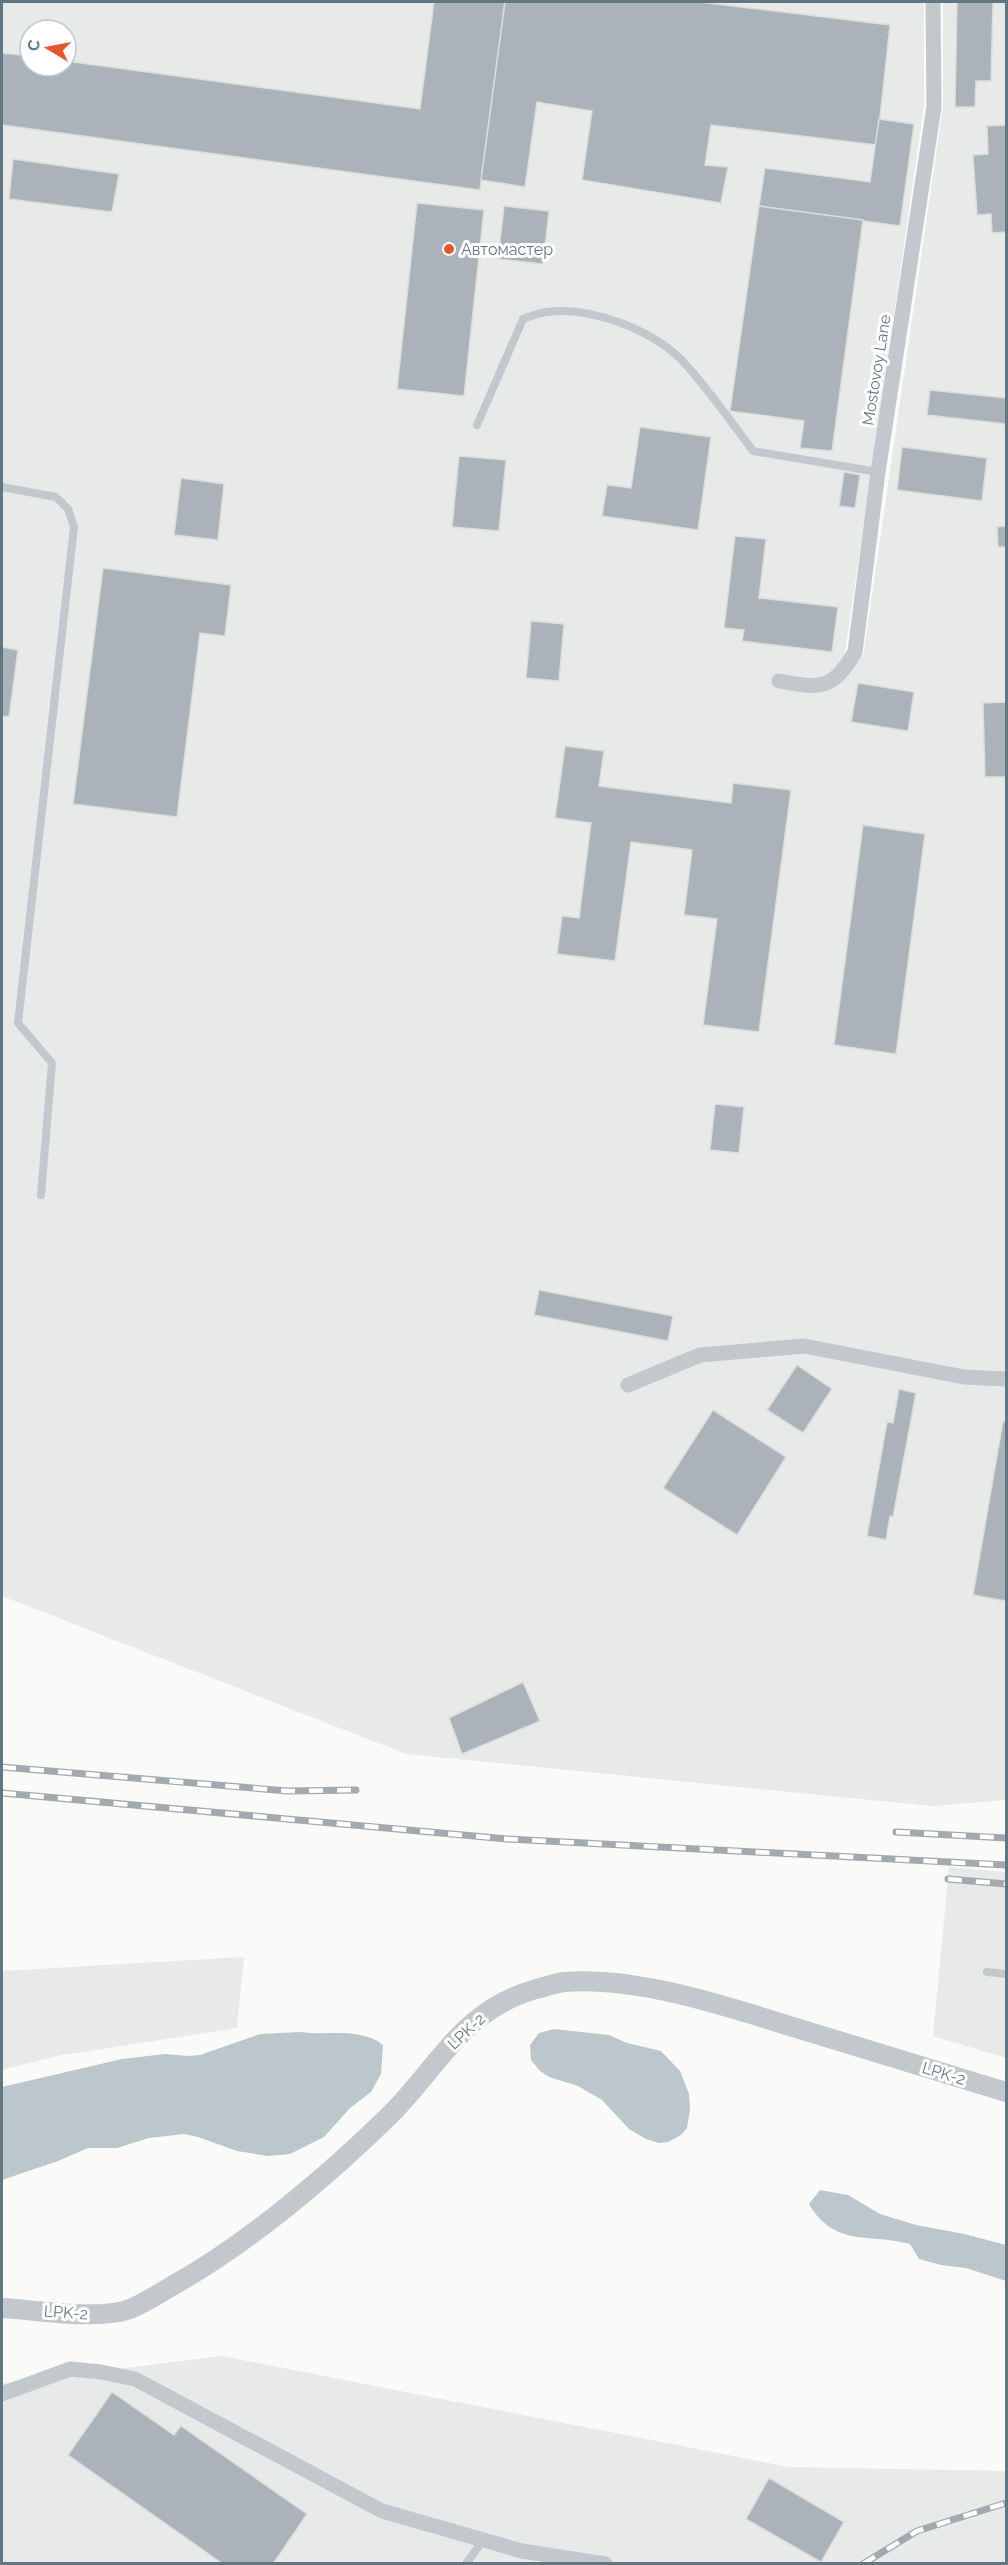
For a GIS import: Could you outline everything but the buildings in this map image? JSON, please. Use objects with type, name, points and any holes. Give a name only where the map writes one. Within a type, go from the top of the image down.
[{"type":"street","name":"Mostovoy Lane","points":[[779,681],[801,685],[826,685],[842,673],[855,652],[878,472],[934,107],[933,2]]},
{"type":"street","points":[[628,1385],[700,1355],[804,1346],[964,1377],[1006,1379]]},
{"type":"street","name":"LPK-2","points":[[2,2308],[97,2314],[126,2310],[184,2280],[215,2261],[275,2215],[360,2143],[424,2078],[452,2042],[478,2017],[494,2006],[524,1993],[561,1982],[597,1982],[643,1988],[720,2005],[1006,2092]]},
{"type":"street","points":[[2,2394],[70,2369],[135,2379],[382,2511],[522,2551],[605,2564]]},
{"type":"lane","points":[[477,425],[524,319],[544,312],[568,312],[599,316],[627,325],[658,342],[687,365],[753,451],[878,472]]},
{"type":"lane","points":[[2,487],[57,496],[68,509],[74,527],[18,1023],[52,1063],[40,1195]]},
{"type":"lane","points":[[987,1972],[1006,1974]]},
{"type":"lane","points":[[466,2564],[483,2540]]},
{"type":"shaded area","points":[[2,2],[924,2],[924,106],[845,653],[863,657],[943,106],[943,2],[1006,2],[1006,1800],[932,1806],[406,1754],[2,1596]]},
{"type":"shaded area","points":[[949,1867],[1006,1872],[1006,2058],[933,2036]]},
{"type":"shaded area","points":[[244,1957],[237,2028],[57,2056],[2,2070],[2,1971]]},
{"type":"shaded area","points":[[554,2029],[609,2035],[627,2043],[661,2051],[680,2071],[689,2094],[690,2109],[687,2128],[681,2135],[668,2142],[659,2143],[646,2139],[629,2129],[602,2100],[578,2086],[549,2077],[540,2071],[531,2060],[530,2045],[539,2033]]},
{"type":"shaded area","points":[[300,2032],[354,2034],[374,2039],[383,2045],[381,2074],[371,2092],[350,2108],[324,2137],[290,2154],[268,2156],[237,2151],[184,2134],[149,2138],[117,2148],[88,2148],[2,2180],[2,2087],[122,2059],[165,2054],[200,2055],[260,2034]]},
{"type":"shaded area","points":[[820,2190],[848,2195],[880,2214],[916,2225],[1006,2245],[1006,2281],[966,2268],[919,2259],[910,2244],[842,2233],[819,2218],[809,2204]]},
{"type":"shaded area","points":[[222,2356],[789,2467],[1006,2471],[1006,2563],[2,2563],[2,2383]]},
{"type":"railway","points":[[2,1767],[288,1791],[356,1790]]},
{"type":"railway","points":[[2,1793],[507,1839],[1006,1865]]},
{"type":"railway","points":[[896,1832],[1006,1838]]},
{"type":"railway","points":[[948,1879],[1006,1884]]},
{"type":"railway","points":[[863,2564],[917,2531],[1006,2503]]},
{"type":"place","name":"Автомастер","points":[[449,249]]}]
